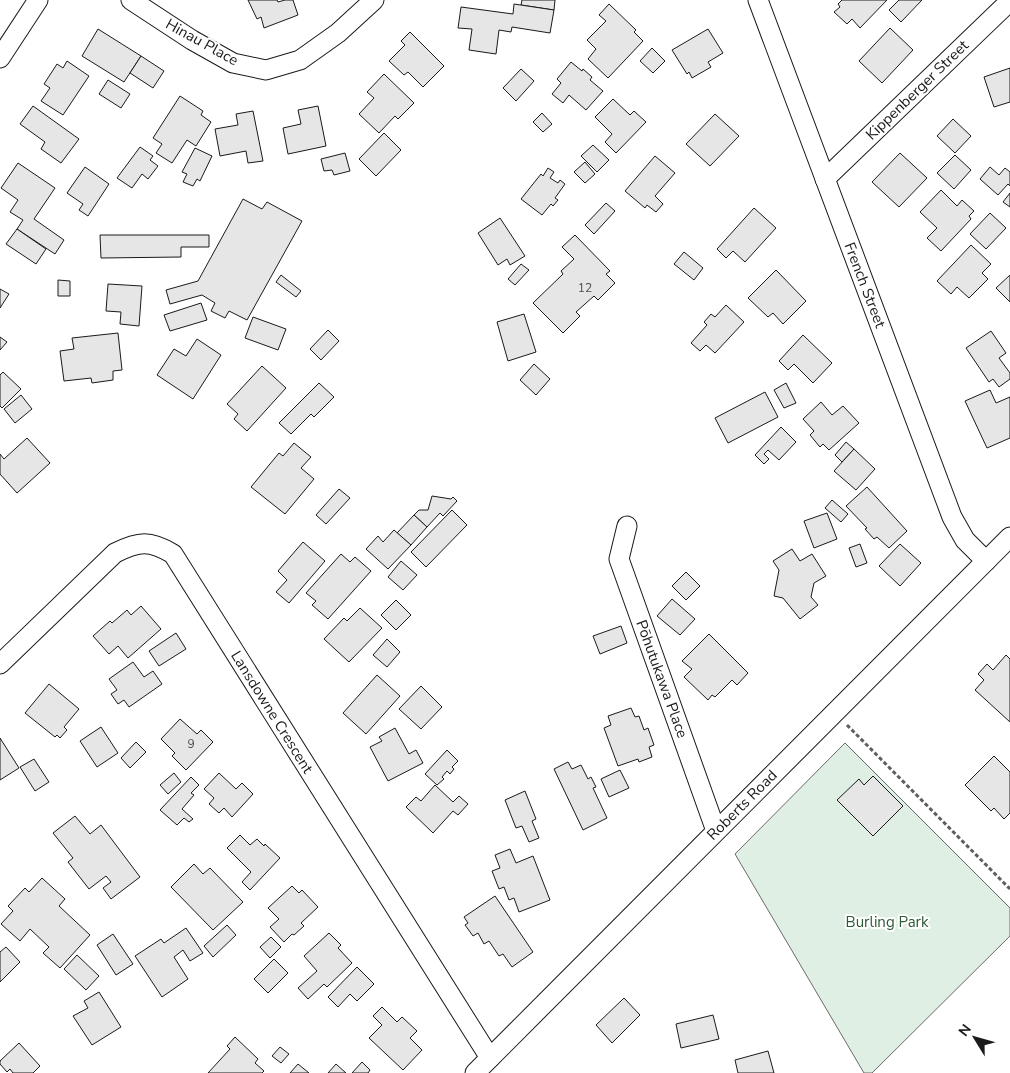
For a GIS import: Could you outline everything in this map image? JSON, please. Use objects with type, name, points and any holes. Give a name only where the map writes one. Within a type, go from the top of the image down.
[{"type":"street","points":[[0,58],[38,0]]},
{"type":"street","name":"Hinau Place","points":[[131,0],[233,64],[266,70],[300,60],[338,34],[374,0]]},
{"type":"street","name":"French Street","points":[[758,0],[952,517],[965,540],[986,561]]},
{"type":"street","name":"Kippenberger Street","points":[[825,179],[1010,1]]},
{"type":"street","name":"Pōhutukawa Place","points":[[627,526],[619,559],[716,831]]},
{"type":"street","name":"Roberts Road","points":[[475,1073],[1010,537]]},
{"type":"street","name":"Lansdowne Crescent","points":[[0,664],[115,553],[132,544],[147,543],[161,546],[174,554],[490,1058]]},
{"type":"path","points":[[834,712],[1010,889]]},
{"type":"green space","name":"Burling Park","points":[[845,743],[1010,908],[1010,936],[872,1073],[864,1073],[735,854]]},
{"type":"building","points":[[248,0],[277,0],[278,2],[293,0],[298,15],[264,28],[261,17],[257,19]]},
{"type":"building","points":[[522,0],[555,0],[554,10],[521,5]]},
{"type":"building","points":[[842,0],[887,0],[860,28],[852,19],[847,24],[834,12],[840,7],[838,4]]},
{"type":"building","points":[[899,0],[922,0],[901,22],[889,10]]},
{"type":"building","points":[[514,4],[554,10],[550,33],[512,27],[511,32],[499,30],[496,54],[469,50],[472,29],[458,28],[461,7],[513,14]]},
{"type":"building","points":[[609,4],[636,30],[634,32],[643,41],[608,78],[588,59],[596,49],[587,40],[606,21],[599,15]]},
{"type":"building","points":[[890,28],[913,50],[882,83],[859,61]]},
{"type":"building","points":[[98,29],[141,56],[124,82],[82,56]]},
{"type":"building","points":[[708,29],[723,53],[708,62],[711,67],[692,78],[689,72],[687,74],[672,50]]},
{"type":"building","points":[[410,32],[444,66],[423,87],[408,72],[404,75],[389,61],[405,45],[401,41]]},
{"type":"building","points":[[652,48],[665,61],[653,73],[640,61]]},
{"type":"building","points":[[141,56],[164,71],[153,88],[130,73]]},
{"type":"building","points":[[67,61],[89,76],[63,115],[41,101],[50,88],[44,84],[57,64],[63,68]]},
{"type":"building","points":[[571,62],[592,77],[590,80],[603,91],[586,110],[569,95],[563,103],[552,94],[561,83],[557,79]]},
{"type":"building","points":[[1010,68],[1010,102],[994,107],[984,77]]},
{"type":"building","points":[[521,69],[534,81],[516,101],[503,88]]},
{"type":"building","points":[[384,74],[414,103],[398,119],[395,116],[379,133],[359,114],[374,98],[367,92]]},
{"type":"building","points":[[108,80],[130,94],[121,108],[99,94]]},
{"type":"building","points":[[180,96],[203,111],[201,115],[211,122],[196,146],[187,140],[172,163],[156,153],[162,144],[153,138]]},
{"type":"building","points":[[613,99],[630,115],[634,111],[646,122],[616,153],[605,142],[612,134],[595,117]]},
{"type":"building","points":[[33,106],[79,139],[61,163],[41,149],[45,142],[20,124]]},
{"type":"building","points":[[318,106],[326,146],[288,154],[283,128],[301,124],[298,110]]},
{"type":"building","points":[[253,111],[263,161],[248,163],[246,151],[220,156],[215,129],[238,125],[236,114]]},
{"type":"building","points":[[542,113],[552,124],[543,132],[533,122]]},
{"type":"building","points":[[715,114],[739,136],[710,166],[686,144]]},
{"type":"building","points":[[953,119],[971,136],[955,153],[937,136]]},
{"type":"building","points":[[384,133],[401,150],[376,176],[359,159]]},
{"type":"building","points":[[593,145],[609,160],[597,172],[581,156]]},
{"type":"building","points":[[140,147],[153,156],[150,160],[158,166],[148,179],[142,174],[132,188],[117,178]]},
{"type":"building","points":[[195,148],[212,156],[200,181],[197,179],[193,186],[183,182],[187,174],[182,172]]},
{"type":"building","points":[[345,153],[350,171],[334,175],[332,170],[324,171],[321,159]]},
{"type":"building","points":[[900,153],[927,178],[899,207],[872,182]]},
{"type":"building","points":[[955,155],[971,170],[954,189],[937,173]]},
{"type":"building","points":[[655,156],[675,173],[655,196],[663,204],[656,212],[647,205],[645,208],[625,191]]},
{"type":"building","points":[[585,162],[595,174],[585,183],[574,172]]},
{"type":"building","points":[[18,163],[55,188],[34,219],[64,240],[55,254],[17,229],[23,220],[10,212],[18,200],[1,188]]},
{"type":"building","points":[[85,167],[109,184],[88,216],[79,210],[83,204],[67,193]]},
{"type":"building","points":[[990,167],[999,175],[1005,168],[1010,172],[1010,186],[1008,184],[998,195],[980,179]]},
{"type":"building","points":[[548,168],[554,172],[550,178],[558,183],[560,180],[565,184],[555,198],[558,200],[553,206],[551,204],[542,215],[521,199]]},
{"type":"building","points":[[941,190],[957,206],[962,200],[974,211],[969,216],[971,219],[941,251],[927,238],[937,228],[920,212]]},
{"type":"building","points":[[1010,193],[1010,207],[1003,202]]},
{"type":"building","points":[[243,199],[262,209],[267,202],[302,221],[247,320],[229,311],[225,318],[211,311],[215,303],[202,295],[170,304],[166,290],[198,281]]},
{"type":"building","points":[[606,203],[615,211],[594,234],[585,225]]},
{"type":"building","points":[[754,208],[776,228],[745,262],[733,251],[726,258],[717,249]]},
{"type":"building","points":[[990,213],[1006,228],[986,249],[970,234]]},
{"type":"building","points":[[500,218],[525,256],[510,265],[507,259],[498,265],[478,233]]},
{"type":"building","points":[[17,229],[46,249],[36,264],[6,244]]},
{"type":"building","points":[[100,235],[209,235],[209,247],[181,247],[181,257],[101,258]]},
{"type":"building","points":[[575,235],[610,271],[606,274],[615,283],[598,300],[594,296],[576,312],[580,316],[563,333],[533,303],[563,274],[561,271],[574,259],[562,247]]},
{"type":"building","points":[[971,245],[991,264],[982,273],[988,279],[969,298],[957,287],[951,294],[937,281]]},
{"type":"building","points":[[684,252],[703,268],[694,280],[674,264]]},
{"type":"building","points":[[521,264],[529,270],[515,285],[508,279]]},
{"type":"building","points":[[776,270],[806,301],[783,324],[773,313],[768,317],[748,298]]},
{"type":"building","points":[[281,275],[301,291],[296,297],[276,282]]},
{"type":"building","points":[[1010,275],[1010,302],[996,288]]},
{"type":"building","points":[[58,280],[70,281],[70,296],[58,296]]},
{"type":"building","points":[[108,284],[142,286],[139,326],[120,324],[121,312],[106,311]]},
{"type":"building","points":[[0,289],[9,294],[0,308]]},
{"type":"building","points":[[201,303],[207,320],[170,331],[164,315]]},
{"type":"building","points":[[726,305],[744,322],[715,353],[706,345],[700,351],[691,343],[707,325],[704,322],[711,314],[715,317]]},
{"type":"building","points":[[524,314],[536,352],[508,361],[497,322]]},
{"type":"building","points":[[253,317],[286,329],[278,350],[245,338]]},
{"type":"building","points":[[328,330],[339,341],[321,360],[310,349]]},
{"type":"building","points":[[991,331],[1006,353],[999,358],[1010,373],[1010,379],[999,387],[993,379],[989,382],[966,348]]},
{"type":"building","points":[[118,333],[122,370],[113,371],[113,380],[92,383],[91,378],[64,381],[60,351],[74,349],[72,338]]},
{"type":"building","points":[[803,335],[832,363],[813,383],[794,364],[788,370],[779,361]]},
{"type":"building","points":[[0,337],[7,342],[0,350]]},
{"type":"building","points":[[197,339],[221,355],[193,399],[157,375],[174,349],[186,356]]},
{"type":"building","points":[[534,364],[550,379],[536,395],[520,380]]},
{"type":"building","points":[[262,366],[286,388],[247,431],[234,419],[238,414],[227,404]]},
{"type":"building","points":[[3,372],[21,389],[2,408],[0,406],[0,375]]},
{"type":"building","points":[[319,383],[334,397],[314,417],[311,414],[291,434],[279,423]]},
{"type":"building","points":[[786,383],[796,403],[784,408],[774,390]]},
{"type":"building","points":[[990,390],[996,403],[1010,397],[1010,438],[987,448],[965,401]]},
{"type":"building","points":[[765,392],[778,417],[728,443],[715,418]]},
{"type":"building","points":[[21,395],[32,409],[15,423],[4,409]]},
{"type":"building","points":[[821,402],[832,415],[843,406],[859,423],[829,450],[823,444],[820,447],[810,435],[814,431],[803,419]]},
{"type":"building","points":[[781,427],[796,442],[779,460],[768,450],[764,454],[769,459],[764,464],[755,455]]},
{"type":"building","points":[[27,438],[50,463],[17,493],[0,474],[0,454],[4,459]]},
{"type":"building","points":[[846,442],[854,449],[842,462],[835,455]]},
{"type":"building","points":[[294,443],[311,457],[301,468],[314,479],[285,514],[251,487],[279,453],[283,456]]},
{"type":"building","points":[[854,449],[875,469],[856,490],[834,471]]},
{"type":"building","points":[[867,487],[907,531],[889,548],[877,537],[874,539],[865,529],[867,528],[846,506]]},
{"type":"building","points":[[339,489],[350,498],[326,524],[316,515]]},
{"type":"building","points":[[432,496],[451,499],[453,497],[457,501],[443,516],[440,513],[427,527],[414,515],[419,510],[428,510]]},
{"type":"building","points":[[832,500],[848,514],[841,522],[825,508]]},
{"type":"building","points":[[452,510],[467,525],[426,567],[411,552]]},
{"type":"building","points":[[827,513],[837,539],[814,548],[804,521]]},
{"type":"building","points":[[414,515],[427,527],[411,545],[397,533]]},
{"type":"building","points":[[394,530],[411,545],[388,569],[366,549],[378,536],[383,542]]},
{"type":"building","points":[[303,542],[325,561],[289,603],[276,592],[287,580],[278,571]]},
{"type":"building","points":[[860,544],[867,563],[856,567],[849,548]]},
{"type":"building","points":[[900,544],[921,563],[900,586],[879,566]]},
{"type":"building","points":[[792,549],[800,561],[812,554],[826,576],[814,583],[811,597],[818,605],[800,619],[783,598],[774,596],[779,570],[773,561]]},
{"type":"building","points":[[341,554],[350,562],[355,557],[371,571],[328,619],[312,605],[316,601],[306,593]]},
{"type":"building","points":[[401,561],[417,575],[403,590],[388,577]]},
{"type":"building","points":[[686,572],[700,586],[686,600],[672,586]]},
{"type":"building","points":[[672,599],[695,619],[680,635],[657,616]]},
{"type":"building","points":[[396,600],[411,615],[396,630],[381,615]]},
{"type":"building","points":[[141,606],[161,629],[128,658],[118,646],[109,654],[93,636],[110,621],[112,623],[127,610],[131,615]]},
{"type":"building","points":[[360,608],[382,628],[349,662],[324,639],[344,618],[347,621]]},
{"type":"building","points":[[621,626],[627,643],[600,654],[593,636]]},
{"type":"building","points":[[176,633],[186,649],[159,666],[149,651]]},
{"type":"building","points":[[709,634],[748,673],[737,685],[732,680],[715,697],[712,695],[708,700],[684,677],[692,669],[682,661]]},
{"type":"building","points":[[387,639],[400,652],[387,667],[373,655]]},
{"type":"building","points":[[1006,655],[1010,659],[1010,722],[975,690],[984,680],[978,674],[987,664],[993,670]]},
{"type":"building","points":[[133,662],[144,677],[153,671],[162,684],[129,707],[124,700],[118,704],[111,694],[117,690],[109,679]]},
{"type":"building","points":[[377,675],[400,696],[366,734],[343,713]]},
{"type":"building","points":[[49,684],[79,709],[64,727],[67,730],[60,738],[57,735],[55,737],[25,713]]},
{"type":"building","points":[[421,686],[442,707],[421,729],[399,709]]},
{"type":"building","points":[[631,708],[635,717],[639,716],[644,730],[648,728],[654,745],[649,747],[652,757],[639,762],[638,759],[618,766],[604,728],[611,725],[608,716]]},
{"type":"building","points":[[180,719],[197,734],[201,730],[213,742],[186,770],[172,756],[175,753],[161,739]]},
{"type":"building","points":[[101,727],[118,753],[97,767],[80,741]]},
{"type":"building","points":[[395,728],[409,754],[416,750],[423,763],[388,781],[370,747],[382,741],[379,737]]},
{"type":"building","points":[[0,738],[19,768],[0,780]]},
{"type":"building","points":[[136,742],[146,752],[130,768],[121,758]]},
{"type":"building","points":[[447,750],[458,761],[452,767],[454,769],[450,774],[447,771],[442,777],[444,779],[437,785],[425,774]]},
{"type":"building","points":[[994,756],[1010,772],[1010,813],[1004,819],[994,808],[991,811],[965,785]]},
{"type":"building","points":[[34,759],[49,782],[35,791],[20,767]]},
{"type":"building","points":[[568,762],[572,769],[581,765],[588,779],[591,777],[596,787],[593,788],[607,818],[583,830],[554,769]]},
{"type":"building","points":[[620,770],[629,788],[609,797],[601,779]]},
{"type":"building","points":[[174,773],[181,782],[168,794],[160,785]]},
{"type":"building","points":[[219,773],[236,789],[242,783],[253,794],[232,817],[224,808],[219,813],[209,804],[214,798],[204,789]]},
{"type":"building","points":[[873,776],[903,806],[873,836],[837,800],[859,779],[864,785]]},
{"type":"building","points":[[191,777],[199,785],[191,793],[194,795],[182,809],[193,819],[189,822],[184,818],[177,825],[160,810]]},
{"type":"building","points":[[435,785],[453,802],[459,796],[468,804],[458,815],[453,811],[433,833],[406,807],[416,797],[421,801]]},
{"type":"building","points":[[525,791],[536,819],[532,821],[539,838],[529,842],[522,826],[516,828],[505,800]]},
{"type":"building","points":[[75,816],[90,834],[101,825],[140,877],[111,899],[103,888],[111,882],[106,876],[89,889],[68,862],[73,858],[53,833]]},
{"type":"building","points":[[240,835],[250,845],[257,839],[280,858],[250,890],[242,882],[251,872],[227,848]]},
{"type":"building","points":[[510,849],[516,863],[533,856],[550,900],[519,912],[514,898],[509,900],[504,887],[499,889],[492,871],[500,868],[495,855]]},
{"type":"building","points":[[194,864],[203,874],[210,868],[243,902],[213,930],[171,887]]},
{"type":"building","points":[[42,878],[65,899],[59,906],[90,935],[60,968],[43,953],[49,947],[30,929],[20,941],[1,924],[13,911],[8,906],[25,888],[29,892]]},
{"type":"building","points":[[292,886],[299,893],[302,890],[318,907],[301,923],[304,926],[284,942],[270,927],[279,919],[268,908]]},
{"type":"building","points":[[495,896],[533,952],[512,967],[503,954],[499,956],[489,941],[484,944],[478,933],[473,936],[465,925],[468,923],[464,917]]},
{"type":"building","points":[[227,925],[236,935],[213,957],[204,946]]},
{"type":"building","points":[[186,928],[203,953],[190,961],[183,950],[174,957],[188,979],[162,997],[135,956],[161,939],[164,943]]},
{"type":"building","points":[[329,933],[341,945],[338,948],[352,963],[327,987],[324,984],[308,999],[298,988],[317,971],[304,956]]},
{"type":"building","points":[[113,934],[133,964],[116,975],[97,945]]},
{"type":"building","points":[[271,937],[281,947],[270,958],[260,947]]},
{"type":"building","points":[[6,947],[20,962],[0,982],[0,952]]},
{"type":"building","points":[[77,955],[99,976],[86,990],[64,969]]},
{"type":"building","points":[[274,959],[288,973],[268,993],[254,979]]},
{"type":"building","points":[[357,967],[374,984],[357,1001],[350,994],[338,1007],[328,997]]},
{"type":"building","points":[[99,992],[121,1027],[92,1045],[73,1016],[88,1008],[84,1001]]},
{"type":"building","points":[[624,998],[640,1015],[612,1043],[596,1025]]},
{"type":"building","points":[[382,1007],[397,1022],[402,1017],[417,1031],[410,1038],[422,1050],[403,1070],[369,1038],[382,1025],[373,1016]]},
{"type":"building","points":[[713,1015],[719,1039],[681,1048],[676,1024]]},
{"type":"building","points":[[235,1037],[258,1059],[255,1063],[264,1071],[262,1073],[208,1073],[230,1049],[227,1046]]},
{"type":"building","points":[[19,1043],[40,1066],[33,1073],[13,1073],[10,1069],[7,1072],[0,1064],[0,1061]]},
{"type":"building","points":[[280,1047],[289,1054],[281,1063],[272,1056]]},
{"type":"building","points":[[768,1051],[774,1073],[738,1073],[735,1060]]},
{"type":"building","points":[[362,1062],[370,1070],[368,1073],[352,1073]]},
{"type":"building","points":[[298,1064],[309,1073],[290,1073]]},
{"type":"building","points":[[336,1064],[346,1073],[328,1073]]}]
